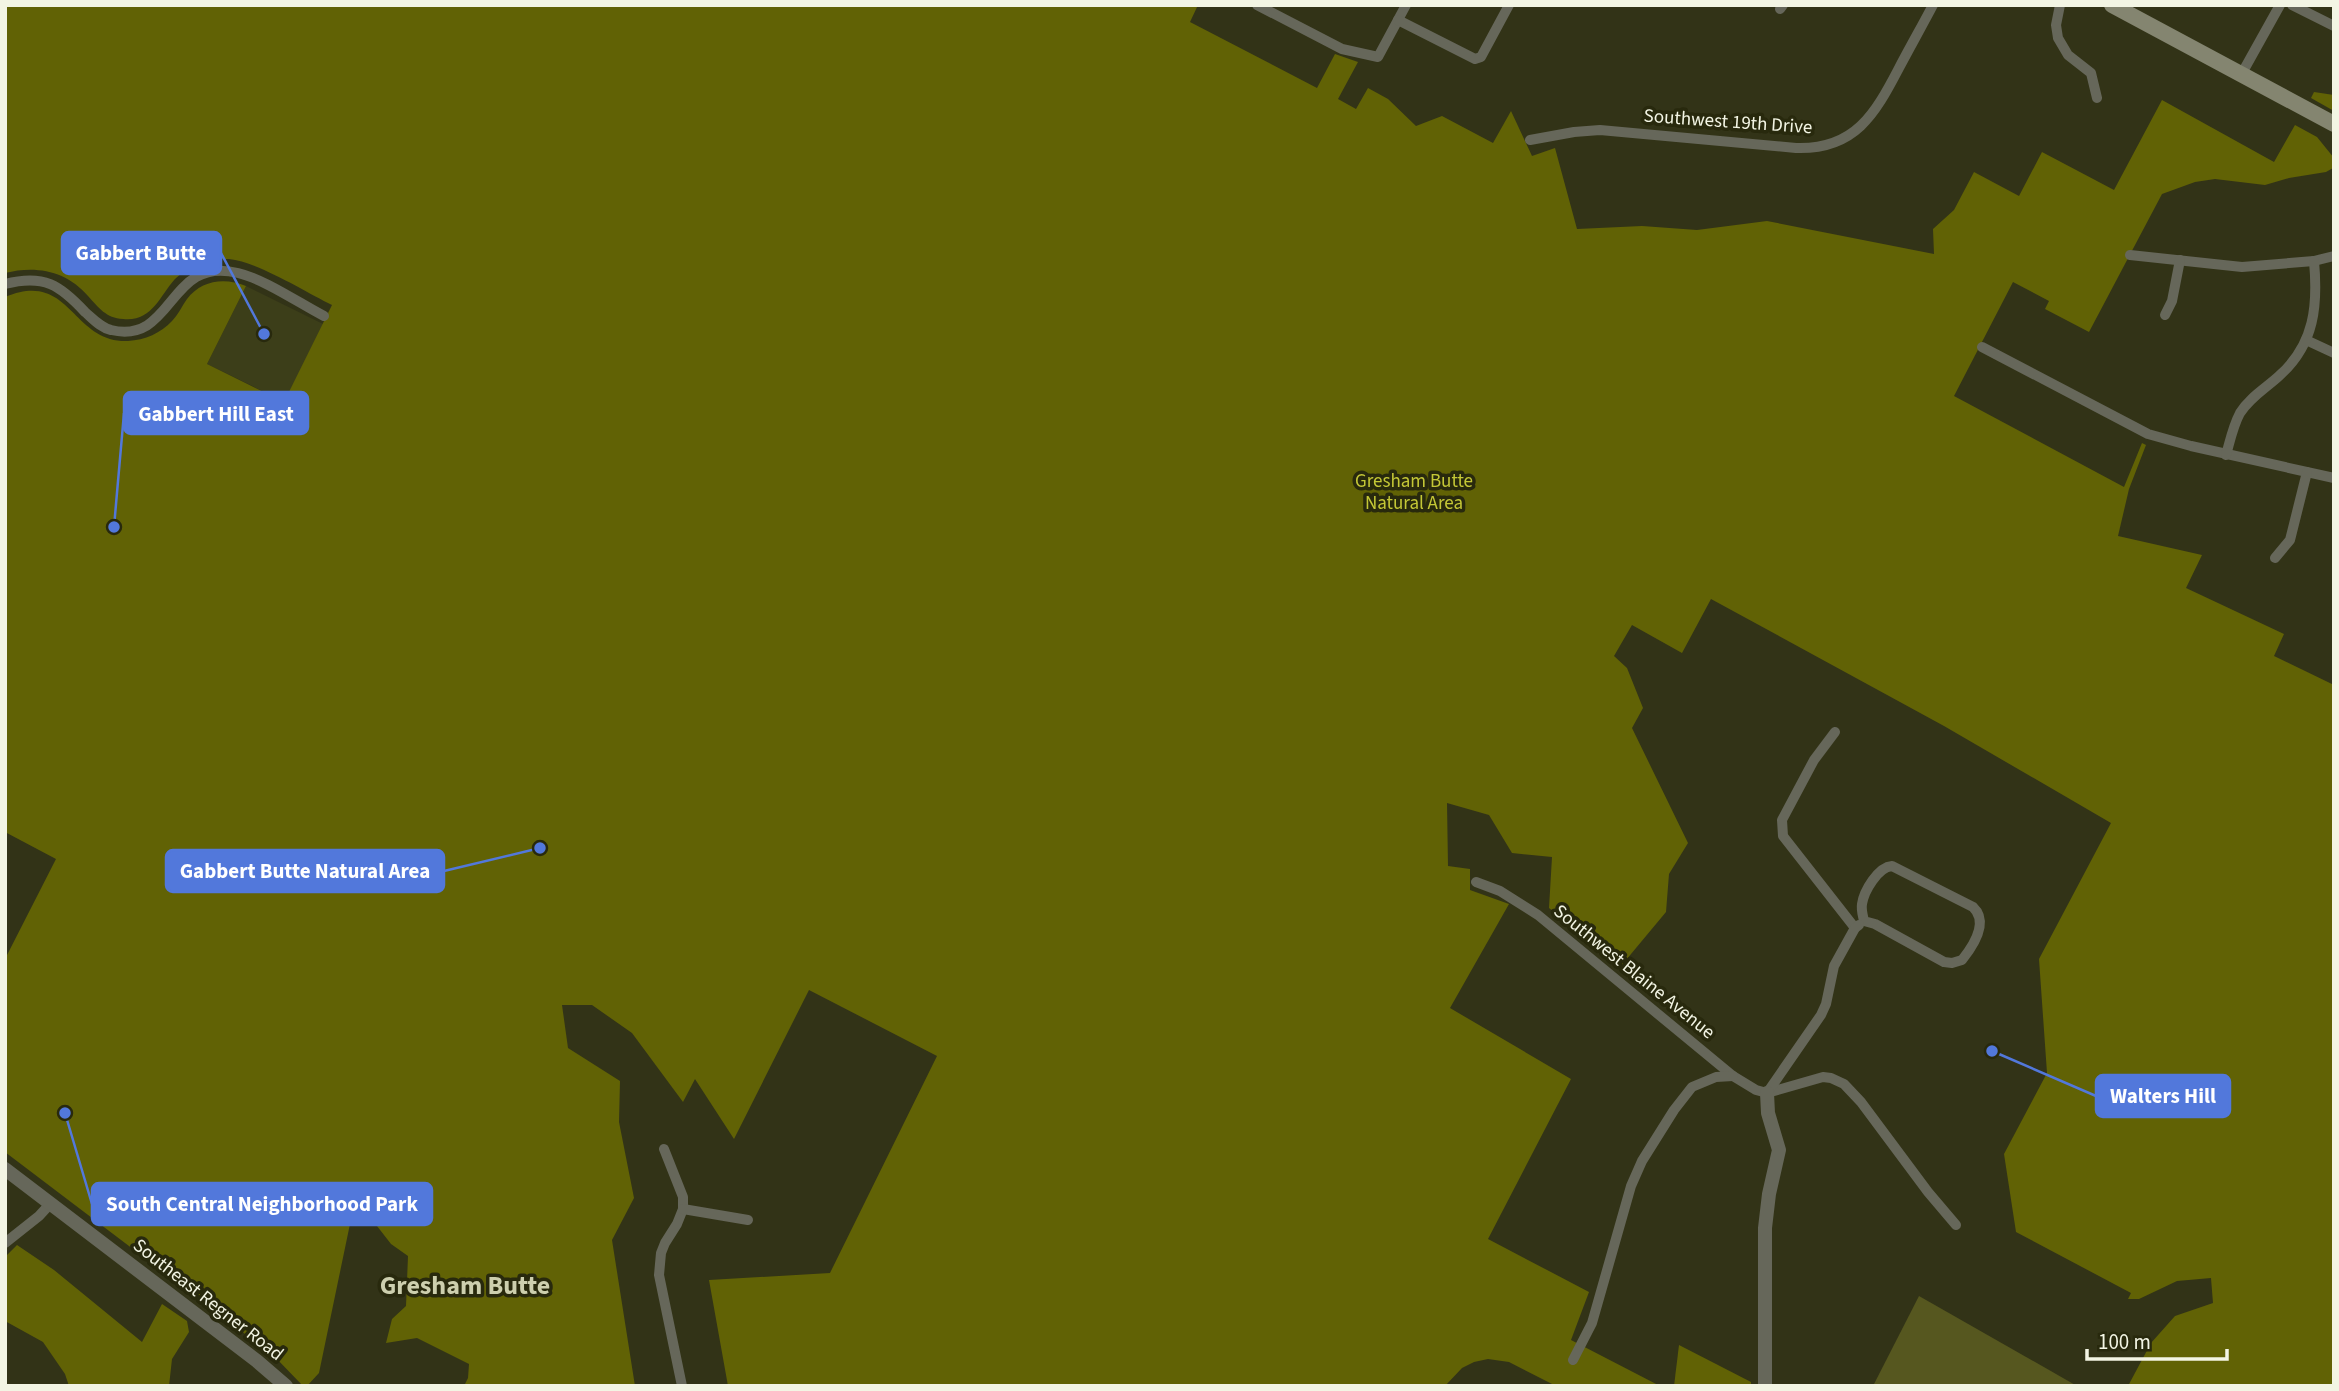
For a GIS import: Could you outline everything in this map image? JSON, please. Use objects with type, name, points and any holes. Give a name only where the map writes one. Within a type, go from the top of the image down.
[{"type":"main road","points":[[2112,5],[2334,124]]},
{"type":"street","points":[[1257,5],[1342,49],[1378,57],[1406,5]]},
{"type":"street","points":[[1398,20],[1475,58],[1481,57],[1509,5]]},
{"type":"street","name":"Southwest 19th Drive","points":[[1530,140],[1600,130],[1796,148],[1834,143],[1862,126],[1877,109],[1933,5]]},
{"type":"street","points":[[2060,5],[2056,25],[2058,38],[2068,55],[2091,73],[2097,98]]},
{"type":"street","points":[[2241,75],[2280,5]]},
{"type":"street","points":[[2292,5],[2334,26]]},
{"type":"street","points":[[2130,255],[2242,267],[2334,257]]},
{"type":"street","points":[[2165,315],[2172,301],[2180,260]]},
{"type":"street","points":[[2226,454],[2235,425],[2248,402],[2288,367],[2306,340],[2317,298],[2314,261]]},
{"type":"street","points":[[5,284],[37,280],[64,290],[95,322],[109,330],[137,332],[150,325],[183,286],[199,273],[209,271],[236,272],[250,277],[324,316]]},
{"type":"street","points":[[2306,340],[2334,353]]},
{"type":"street","points":[[1982,347],[2137,429],[2168,440],[2334,478]]},
{"type":"street","points":[[2275,558],[2290,540],[2307,472]]},
{"type":"street","points":[[1765,1386],[1765,1228],[1779,1150],[1768,1113],[1767,1093],[1821,1015],[1834,966],[1859,925],[1863,901],[1878,872],[1892,866],[1973,907],[1980,916],[1981,927],[1962,960],[1952,963],[1944,962],[1874,925],[1859,925],[1783,836],[1782,820],[1814,760],[1835,733]]},
{"type":"street","name":"Southwest Blaine Avenue","points":[[1476,881],[1518,901],[1569,938],[1734,1076],[1751,1088],[1767,1093]]},
{"type":"street","points":[[1573,1360],[1592,1323],[1631,1186],[1642,1161],[1692,1087],[1707,1079],[1734,1076]]},
{"type":"street","points":[[1767,1093],[1824,1077],[1844,1084],[1861,1102],[1927,1192],[1956,1225]]},
{"type":"street","points":[[664,1149],[683,1197],[683,1209],[665,1243],[659,1264],[682,1386]]},
{"type":"street","name":"Southeast Regner Road","points":[[5,1170],[257,1361],[286,1386]]},
{"type":"street","points":[[5,1243],[50,1204]]},
{"type":"street","points":[[683,1209],[748,1220]]},
{"type":"shaded area","points":[[246,286],[323,324],[285,402],[207,364]]},
{"type":"shaded area","points":[[1919,1296],[2077,1386],[1873,1386]]},
{"type":"green space","name":"Gresham Butte Natural Area","points":[[5,5],[1198,5],[1190,22],[1317,88],[1335,54],[1358,62],[1338,99],[1356,109],[1368,88],[1388,99],[1416,126],[1442,116],[1493,143],[1511,111],[1532,156],[1555,148],[1577,229],[1642,226],[1697,230],[1767,221],[1934,254],[1933,229],[1954,210],[1974,172],[2019,196],[2042,152],[2114,190],[2162,100],[2274,162],[2295,125],[2317,137],[2334,158],[2333,168],[2326,172],[2265,185],[2215,179],[2195,182],[2162,194],[2089,332],[2045,309],[2049,301],[2013,282],[1954,396],[2124,487],[2142,443],[2146,445],[2129,489],[2118,536],[2202,555],[2186,588],[2284,634],[2274,656],[2334,685],[2334,1386],[2128,1386],[2151,1343],[2175,1316],[2213,1303],[2211,1278],[2177,1281],[2139,1299],[2128,1299],[2131,1293],[2016,1232],[2004,1154],[2047,1073],[2039,959],[2111,823],[1944,726],[1711,599],[1682,653],[1632,625],[1614,656],[1627,668],[1643,708],[1632,728],[1688,843],[1669,874],[1666,912],[1621,966],[1549,908],[1552,857],[1512,853],[1489,815],[1447,803],[1448,866],[1470,869],[1470,890],[1509,904],[1450,1008],[1571,1079],[1488,1239],[1589,1292],[1571,1340],[1660,1386],[1556,1386],[1509,1362],[1488,1359],[1462,1368],[1445,1386],[728,1386],[709,1280],[830,1273],[937,1056],[809,990],[734,1139],[695,1079],[683,1102],[632,1033],[592,1005],[562,1005],[568,1048],[620,1081],[619,1122],[634,1198],[612,1240],[635,1386],[464,1386],[468,1378],[469,1364],[417,1338],[386,1343],[392,1319],[406,1306],[408,1256],[391,1244],[377,1226],[350,1224],[319,1373],[307,1386],[303,1386],[274,1356],[5,1152],[5,959],[56,859],[5,832],[5,297],[27,291],[44,292],[58,299],[94,331],[109,339],[128,341],[163,329],[174,319],[187,299],[206,284],[222,281],[246,286],[207,364],[284,402],[332,305],[267,271],[229,259],[207,261],[193,266],[175,279],[154,307],[141,317],[133,319],[107,314],[71,281],[50,272],[28,270],[5,273]]},
{"type":"green space","points":[[2314,92],[2334,95],[2334,111],[2311,98]]},
{"type":"green space","points":[[17,1245],[54,1270],[142,1342],[162,1304],[187,1321],[189,1332],[172,1359],[169,1386],[69,1386],[65,1374],[43,1342],[5,1321],[5,1257]]},
{"type":"green space","points":[[1679,1345],[1751,1382],[1751,1386],[1674,1386]]},
{"type":"place","name":"Gabbert Butte","points":[[264,334]]},
{"type":"place","name":"Gabbert Hill East","points":[[114,527]]},
{"type":"place","name":"Gabbert Butte Natural Area","points":[[540,848]]},
{"type":"place","name":"Walters Hill","points":[[1992,1051]]},
{"type":"place","name":"South Central Neighborhood Park","points":[[65,1113]]},
{"type":"district","name":"Gresham Butte","points":[[465,1285]]}]
